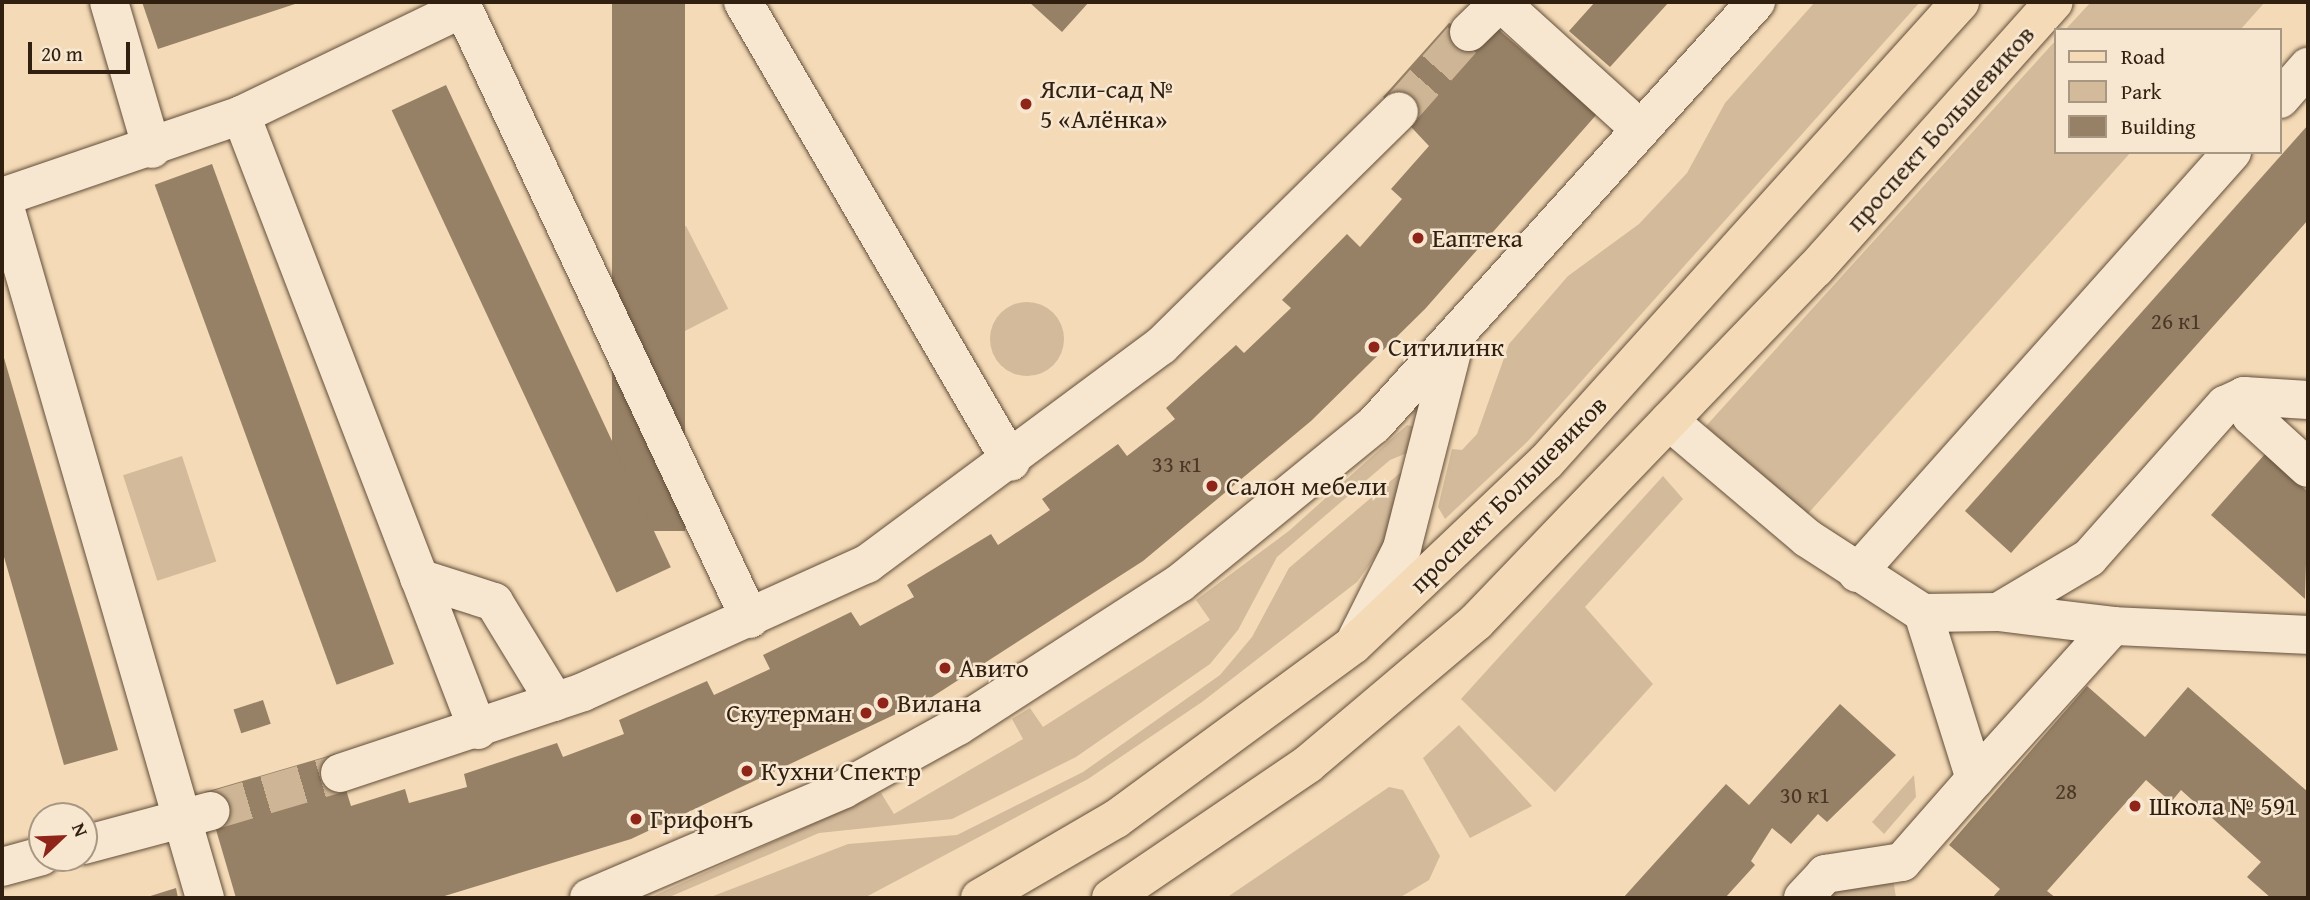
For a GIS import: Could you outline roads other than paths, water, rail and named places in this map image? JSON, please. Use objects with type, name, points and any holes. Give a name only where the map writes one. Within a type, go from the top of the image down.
[{"type":"main road","name":"проспект Большевиков","points":[[980,898],[1116,819],[1353,645],[1546,462],[1960,2]]},
{"type":"main road","name":"проспект Большевиков","points":[[1111,898],[1205,839],[1388,701],[1561,539],[2054,2]]},
{"type":"street","points":[[108,2],[152,149]]},
{"type":"street","points":[[743,2],[1011,462]]},
{"type":"street","points":[[1469,32],[1500,2],[1641,130]]},
{"type":"street","points":[[589,898],[844,789],[1086,646],[1304,488],[1455,338],[1756,2]]},
{"type":"street","points":[[205,898],[196,815],[2,197],[152,149],[241,115],[463,5],[750,619]]},
{"type":"street","points":[[2282,97],[2308,67]]},
{"type":"street","points":[[340,773],[478,730],[555,702],[750,619],[867,564],[1011,462],[1161,346],[1399,111]]},
{"type":"street","points":[[241,115],[478,730]]},
{"type":"street","points":[[1857,573],[2230,154]]},
{"type":"street","points":[[1353,645],[1402,548],[1455,338]]},
{"type":"street","points":[[1998,612],[2089,558],[2225,405],[2244,396],[2308,400]]},
{"type":"street","points":[[2244,396],[2251,416],[2308,468]]},
{"type":"street","points":[[1669,421],[1857,573],[1923,613],[1998,612],[2113,626],[2308,635]]},
{"type":"street","points":[[419,578],[494,602],[555,702]]},
{"type":"street","points":[[1923,613],[1975,779]]},
{"type":"street","points":[[1803,898],[1825,874],[1902,862],[2113,626]]},
{"type":"street","points":[[98,841],[196,815]]},
{"type":"street","points":[[2,867],[28,860]]},
{"type":"tunnel","points":[[1399,111],[1469,32]]},
{"type":"tunnel","points":[[211,811],[340,773]]},
{"type":"place","name":"Ясли-сад № 5 «Алёнка»","points":[[1026,104]]},
{"type":"place","name":"Еаптека","points":[[1418,238]]},
{"type":"place","name":"Ситилинк","points":[[1374,347]]},
{"type":"place","name":"Салон мебели","points":[[1212,486]]},
{"type":"place","name":"Авито","points":[[945,668]]},
{"type":"place","name":"Вилана","points":[[883,703]]},
{"type":"place","name":"Скутерман","points":[[866,713]]},
{"type":"place","name":"Кухни Спектр","points":[[747,771]]},
{"type":"place","name":"Школа № 591","points":[[2135,806]]},
{"type":"place","name":"Грифонъ","points":[[636,819]]}]
